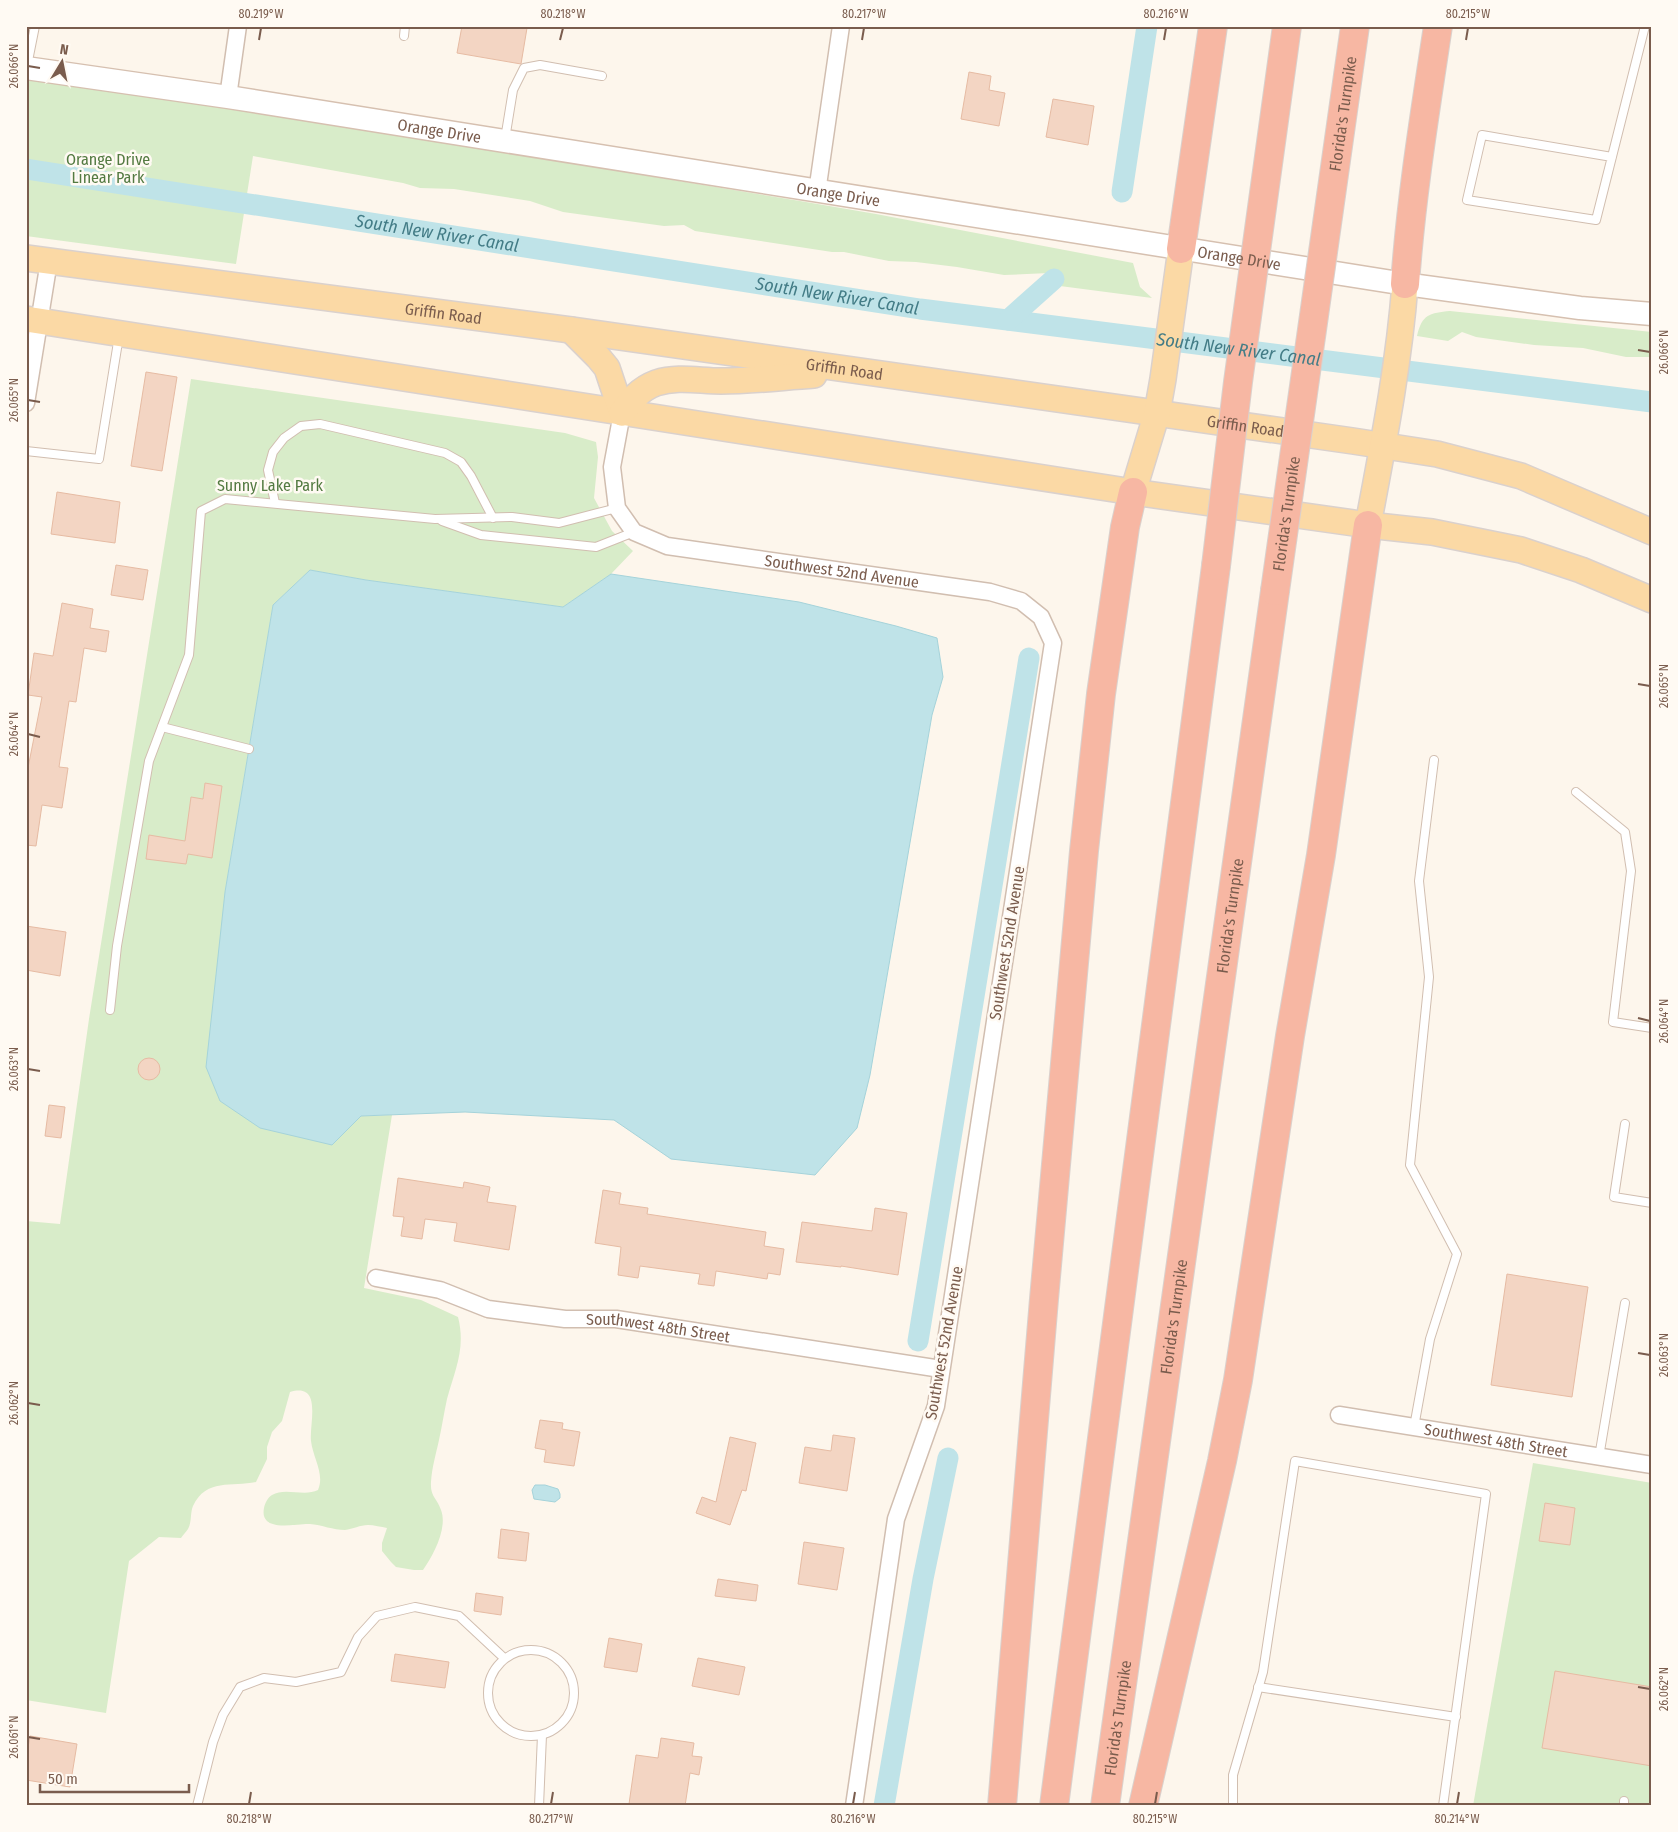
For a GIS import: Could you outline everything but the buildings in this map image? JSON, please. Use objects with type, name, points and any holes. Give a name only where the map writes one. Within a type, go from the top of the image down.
[{"type":"highway","points":[[1182,249],[1213,26]]},
{"type":"highway","points":[[1054,1806],[1216,566],[1238,382],[1287,26]]},
{"type":"highway","name":"Florida's Turnpike","points":[[1105,1806],[1355,26]]},
{"type":"highway","points":[[1405,284],[1408,240],[1438,26]]},
{"type":"highway","points":[[1002,1806],[1044,1299],[1085,842],[1101,694],[1125,527],[1133,492]]},
{"type":"highway","points":[[1144,1806],[1222,1461],[1238,1380],[1290,1036],[1322,855],[1368,525]]},
{"type":"main road","points":[[1133,492],[1157,413],[1182,249]]},
{"type":"main road","name":"Griffin Road","points":[[38,259],[571,330],[1447,456],[1520,476],[1652,532]]},
{"type":"main road","points":[[1368,525],[1389,411],[1401,331],[1405,284]]},
{"type":"main road","points":[[33,320],[1133,492],[1368,525],[1432,532],[1521,550],[1581,570],[1652,600]]},
{"type":"main road","points":[[571,330],[607,368],[622,413]]},
{"type":"main road","points":[[622,413],[634,396],[655,383],[669,380],[721,381],[866,372]]},
{"type":"street","points":[[228,97],[238,26]]},
{"type":"street","points":[[817,192],[841,26]]},
{"type":"street","name":"Orange Drive","points":[[26,68],[228,97],[1405,284],[1580,308],[1652,314]]},
{"type":"street","points":[[26,403],[38,259]]},
{"type":"street","points":[[622,413],[612,467],[617,508],[634,532]]},
{"type":"street","name":"Southwest 52nd Avenue","points":[[634,532],[667,546],[990,592],[1021,601],[1041,617],[1052,643],[936,1406],[896,1518],[854,1806]]},
{"type":"street","name":"Southwest 48th Street","points":[[376,1278],[440,1290],[488,1309],[564,1319],[616,1319],[942,1369]]},
{"type":"street","name":"Southwest 48th Street","points":[[1339,1415],[1652,1465]]},
{"type":"lane","points":[[26,68],[35,26]]},
{"type":"lane","points":[[404,36],[405,26]]},
{"type":"lane","points":[[1612,157],[1482,135],[1466,200],[1596,220],[1612,157],[1645,26]]},
{"type":"lane","points":[[504,141],[513,90],[524,68],[540,65],[602,76]]},
{"type":"lane","points":[[26,451],[98,459],[119,334]]},
{"type":"lane","points":[[275,503],[268,470],[274,452],[284,438],[301,426],[320,424],[445,453],[461,462],[472,476],[493,518]]},
{"type":"lane","points":[[110,1010],[116,946],[149,761],[189,655],[201,511],[225,499],[435,519],[512,517],[559,523],[617,508]]},
{"type":"lane","points":[[435,519],[481,535],[596,547],[634,532]]},
{"type":"lane","points":[[162,727],[249,749]]},
{"type":"lane","points":[[1414,1427],[1430,1339],[1457,1254],[1410,1165],[1429,977],[1419,881],[1434,760]]},
{"type":"lane","points":[[1576,792],[1625,832],[1631,871],[1613,1022],[1652,1028]]},
{"type":"lane","points":[[1625,1124],[1614,1197],[1652,1203]]},
{"type":"lane","points":[[1599,1457],[1625,1304]]},
{"type":"lane","points":[[1233,1806],[1233,1775],[1262,1672],[1295,1460],[1486,1494],[1443,1806]]},
{"type":"lane","points":[[197,1806],[213,1742],[223,1715],[240,1687],[264,1678],[296,1682],[341,1672],[358,1637],[377,1616],[415,1607],[459,1616],[504,1658]]},
{"type":"lane","points":[[537,1649],[553,1655],[566,1666],[573,1682],[574,1699],[569,1715],[557,1728],[542,1735],[525,1736],[509,1730],[496,1719],[488,1704],[487,1686],[493,1670],[504,1658],[520,1650],[537,1649]]},
{"type":"lane","points":[[1258,1687],[1456,1717]]},
{"type":"lane","points":[[539,1806],[542,1735]]},
{"type":"green space","name":"Orange Drive Linear Park","points":[[26,78],[401,135],[800,201],[1133,263],[1140,287],[1152,298],[1060,286],[1049,273],[1004,275],[916,262],[889,261],[844,252],[832,252],[695,231],[684,225],[664,226],[563,212],[530,201],[454,189],[420,188],[403,183],[253,156],[236,264],[26,236]]},
{"type":"green space","points":[[1450,311],[1652,332],[1652,357],[1626,357],[1583,348],[1534,345],[1476,337],[1462,332],[1448,341],[1417,336],[1424,319],[1432,314]]},
{"type":"green space","name":"Sunny Lake Park","points":[[191,379],[565,433],[596,442],[598,457],[594,498],[612,531],[633,551],[611,574],[563,607],[366,580],[310,570],[273,605],[225,892],[332,1145],[361,1116],[392,1115],[364,1288],[421,1300],[458,1317],[461,1339],[460,1349],[447,1399],[431,1482],[433,1494],[443,1517],[443,1525],[435,1550],[427,1564],[423,1570],[414,1570],[396,1567],[382,1551],[382,1543],[387,1528],[368,1525],[341,1530],[310,1524],[281,1525],[267,1521],[264,1516],[264,1508],[271,1496],[283,1492],[313,1492],[318,1490],[320,1484],[311,1441],[311,1399],[307,1393],[300,1391],[290,1392],[282,1421],[272,1432],[267,1447],[267,1459],[256,1482],[220,1485],[205,1491],[198,1497],[193,1506],[188,1529],[181,1538],[159,1537],[129,1561],[106,1713],[26,1700],[26,1221],[60,1224],[89,1019]]},
{"type":"green space","points":[[1533,1463],[1652,1483],[1652,1806],[1473,1806]]},
{"type":"water","points":[[310,570],[366,580],[563,607],[611,574],[799,602],[937,638],[943,677],[932,715],[870,1075],[857,1128],[815,1175],[671,1159],[614,1120],[465,1112],[361,1116],[332,1145],[260,1128],[220,1101],[206,1067],[225,892],[273,605]]},
{"type":"water","points":[[535,1485],[545,1485],[558,1489],[560,1498],[555,1502],[534,1499],[532,1490]]},
{"type":"waterway","points":[[1122,192],[1147,26]]},
{"type":"waterway","name":"South New River Canal","points":[[26,169],[920,309],[1652,402]]},
{"type":"waterway","points":[[1008,320],[1054,279]]},
{"type":"waterway","points":[[918,1341],[1029,658]]},
{"type":"waterway","points":[[884,1806],[923,1579],[948,1458]]}]
